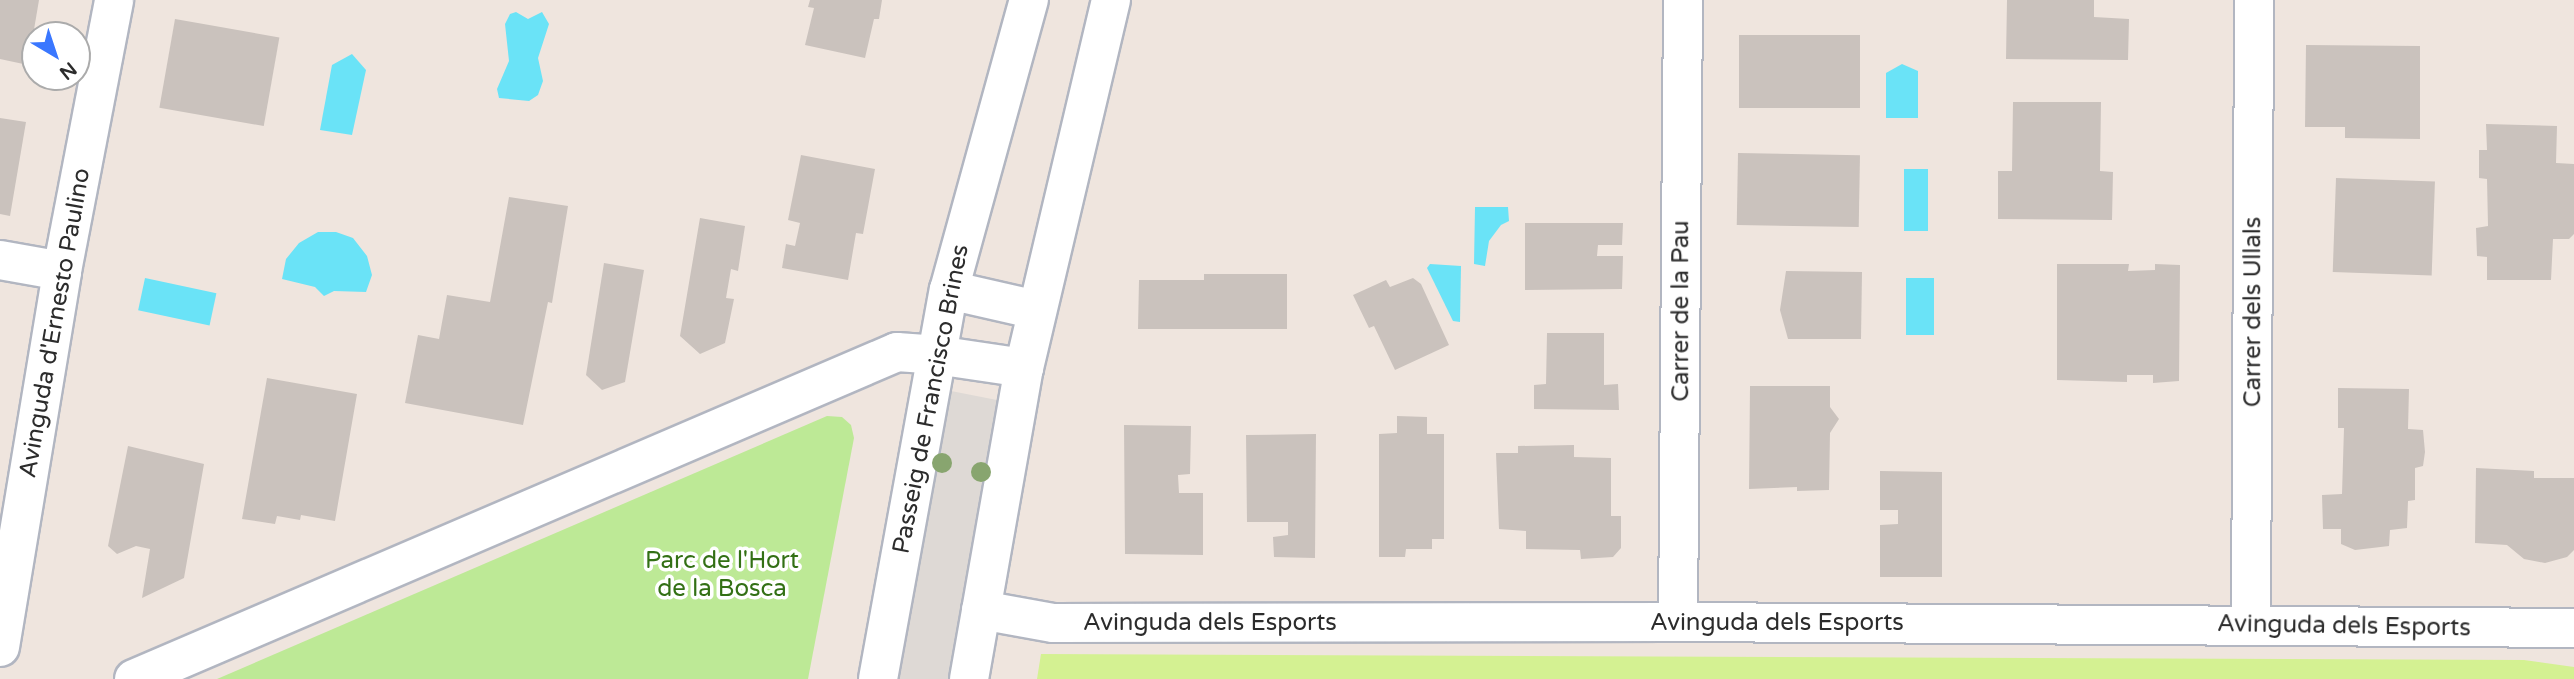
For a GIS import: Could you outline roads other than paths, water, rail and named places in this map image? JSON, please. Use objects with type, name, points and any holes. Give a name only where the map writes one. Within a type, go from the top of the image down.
[{"type":"street","name":"Avinguda d'Ernesto Paulino","points":[[0,647],[62,271],[114,0]]},
{"type":"street","name":"Passeig de Francisco Brines","points":[[878,679],[949,290],[1029,0]]},
{"type":"street","points":[[969,679],[1024,368],[1111,0]]},
{"type":"street","name":"Carrer de la Pau","points":[[1678,622],[1683,0]]},
{"type":"street","name":"Carrer dels Ullals","points":[[2251,625],[2254,0]]},
{"type":"street","points":[[0,260],[62,271]]},
{"type":"street","points":[[949,290],[1037,310]]},
{"type":"street","points":[[134,679],[897,352],[1024,368]]},
{"type":"street","name":"Avinguda dels Esports","points":[[981,610],[1054,623],[1678,622],[2574,628]]},
{"type":"water","points":[[516,12],[528,19],[542,12],[549,24],[538,58],[543,81],[538,95],[529,101],[499,98],[497,89],[509,61],[505,24],[510,14]]},
{"type":"water","points":[[352,54],[366,70],[352,135],[320,130],[332,65]]},
{"type":"water","points":[[1902,64],[1918,71],[1918,118],[1886,118],[1886,73]]},
{"type":"water","points":[[1904,169],[1928,169],[1928,231],[1904,231]]},
{"type":"water","points":[[1475,207],[1508,207],[1509,221],[1501,225],[1489,241],[1485,266],[1474,264]]},
{"type":"water","points":[[318,232],[336,232],[353,238],[367,256],[372,275],[366,292],[334,291],[324,296],[315,287],[282,279],[286,259],[299,243]]},
{"type":"water","points":[[1430,264],[1461,266],[1460,322],[1453,321],[1427,268]]},
{"type":"water","points":[[145,278],[216,293],[210,325],[138,310]]},
{"type":"water","points":[[1906,278],[1934,278],[1934,335],[1906,335]]},
{"type":"park label","name":"Parc de l'Hort de la Bosca","points":[[722,575]]}]
